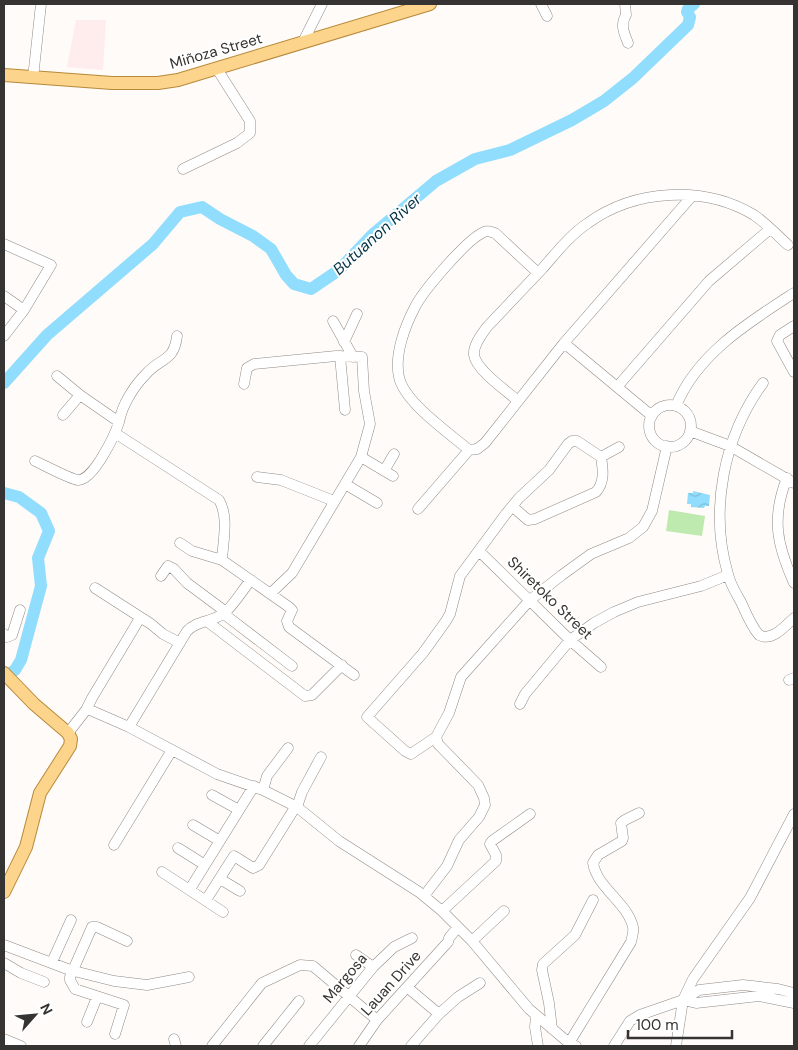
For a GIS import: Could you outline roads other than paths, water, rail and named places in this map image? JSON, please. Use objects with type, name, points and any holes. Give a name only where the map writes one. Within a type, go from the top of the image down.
[{"type":"main road","name":"Miñoza Street","points":[[4,75],[112,83],[148,83],[178,80],[258,57],[304,40],[430,4]]},
{"type":"main road","points":[[4,673],[34,704],[70,736],[70,746],[41,790],[26,847],[4,892]]},
{"type":"street","points":[[33,78],[41,4]]},
{"type":"street","points":[[304,40],[322,4]]},
{"type":"street","points":[[541,4],[547,16]]},
{"type":"street","points":[[625,4],[626,15],[622,28],[628,44]]},
{"type":"street","points":[[182,169],[238,143],[250,133],[250,121],[217,69]]},
{"type":"street","points":[[518,401],[482,369],[474,356],[475,349],[487,327],[574,235],[588,223],[605,213],[623,205],[657,196],[707,197],[724,201],[756,216],[788,245]]},
{"type":"street","points":[[418,509],[468,450],[477,449],[485,443],[564,343],[692,196]]},
{"type":"street","points":[[617,387],[709,281],[770,229]]},
{"type":"street","points":[[468,450],[419,407],[402,386],[398,376],[398,364],[400,348],[409,321],[421,298],[440,274],[482,232],[488,231],[494,234],[538,273]]},
{"type":"street","points":[[4,244],[51,265],[24,310],[4,335]]},
{"type":"street","points":[[676,406],[695,374],[724,343],[748,323],[794,294]]},
{"type":"street","points":[[4,296],[24,310]]},
{"type":"street","points":[[344,342],[357,314]]},
{"type":"street","points":[[333,322],[353,357]]},
{"type":"street","points":[[794,326],[780,335],[777,341],[794,372]]},
{"type":"street","points":[[35,461],[78,480],[86,478],[95,468],[116,433],[120,412],[135,387],[146,373],[167,358],[174,350],[177,336]]},
{"type":"street","points":[[564,343],[652,416]]},
{"type":"street","points":[[340,356],[345,410]]},
{"type":"street","points":[[244,384],[246,368],[254,364],[340,356],[362,357],[364,391],[370,424],[360,457],[292,573],[271,593]]},
{"type":"street","points":[[57,376],[80,395],[119,422]]},
{"type":"street","points":[[763,383],[746,408],[730,446],[720,507],[722,543],[728,575],[759,636],[769,638],[794,618]]},
{"type":"street","points":[[63,415],[80,395]]},
{"type":"street","points":[[662,406],[676,406],[681,408],[688,416],[691,426],[690,431],[682,443],[667,446],[656,440],[652,435],[650,422],[652,416],[662,406]]},
{"type":"street","points":[[690,431],[730,446],[790,480],[777,511],[778,537],[784,561],[794,583]]},
{"type":"street","points":[[116,433],[218,500],[223,508],[224,518],[222,560]]},
{"type":"street","points":[[601,457],[577,441],[570,442],[549,470],[512,507],[460,576],[450,614],[446,621],[422,653],[367,717],[404,751],[411,754],[436,737],[438,730],[450,713],[461,677],[530,600],[591,554],[629,538],[643,528],[652,512],[667,446]]},
{"type":"street","points":[[601,457],[619,447]]},
{"type":"street","points":[[360,457],[388,474],[394,454]]},
{"type":"street","points":[[512,507],[528,520],[536,520],[596,492],[601,487],[603,481],[601,457]]},
{"type":"street","points":[[257,477],[281,480],[334,501]]},
{"type":"street","points":[[345,484],[377,503]]},
{"type":"street","points":[[180,543],[192,551],[222,560],[271,593],[292,610],[287,621],[289,627],[354,675]]},
{"type":"street","name":"Shiretoko Street","points":[[479,551],[570,640],[601,667]]},
{"type":"street","points":[[161,576],[168,566],[174,569],[187,583],[292,666]]},
{"type":"street","points":[[520,704],[525,694],[570,640],[594,623],[638,602],[701,586],[728,575]]},
{"type":"street","points":[[129,727],[187,631],[193,625],[208,622],[225,613],[251,580]]},
{"type":"street","points":[[95,588],[151,624],[163,634],[180,643]]},
{"type":"street","points":[[4,634],[7,637],[12,635],[20,610]]},
{"type":"street","points":[[70,736],[140,618]]},
{"type":"street","points":[[208,622],[305,696],[312,695],[342,665]]},
{"type":"street","points":[[86,710],[129,727],[217,774],[258,788],[297,806],[339,840],[422,894],[442,911],[472,941],[536,1016],[573,1045],[631,942],[634,932],[630,920],[599,877],[593,863],[598,856],[622,841],[622,823],[639,813]]},
{"type":"street","points":[[422,894],[448,866],[452,852],[464,832],[483,811],[485,805],[478,785],[443,750],[436,737]]},
{"type":"street","points":[[190,890],[239,810],[288,748]]},
{"type":"street","points":[[114,845],[172,750]]},
{"type":"street","points":[[193,825],[234,856],[256,868],[297,806],[302,792],[321,757]]},
{"type":"street","points":[[212,795],[239,810]]},
{"type":"street","points":[[442,911],[496,861],[496,856],[490,844],[492,841],[530,814]]},
{"type":"street","points":[[676,1046],[683,1000],[693,979],[750,898],[794,814]]},
{"type":"street","points":[[178,848],[206,865]]},
{"type":"street","points":[[206,900],[234,856]]},
{"type":"street","points":[[162,872],[223,912]]},
{"type":"street","points":[[220,879],[240,891]]},
{"type":"street","points":[[552,1029],[542,970],[543,964],[575,935],[593,900]]},
{"type":"street","points":[[472,941],[504,911]]},
{"type":"street","points":[[52,962],[71,920]]},
{"type":"street","points":[[115,1034],[124,1005],[75,989],[70,980],[72,970],[92,927],[127,941]]},
{"type":"street","name":"Lauan Drive","points":[[361,1045],[377,1020],[408,988],[448,942],[449,938],[460,929]]},
{"type":"street","name":"Margosa","points":[[309,1046],[373,967],[394,947],[412,938]]},
{"type":"street","points":[[4,945],[72,970],[114,981],[147,985],[188,977]]},
{"type":"street","points":[[356,955],[373,967]]},
{"type":"street","points":[[4,963],[21,973],[44,982]]},
{"type":"street","points":[[212,1046],[262,983],[300,965],[313,966],[377,1020]]},
{"type":"street","points":[[411,1046],[439,1014],[458,997],[480,982]]},
{"type":"street","points":[[614,1046],[630,1021],[640,1014],[683,1000],[699,990],[742,985],[778,989],[794,993]]},
{"type":"street","points":[[733,986],[735,999]]},
{"type":"street","points":[[408,988],[439,1014]]},
{"type":"street","points":[[683,1000],[696,1003],[759,996],[794,1003]]},
{"type":"street","points":[[87,1022],[97,997]]},
{"type":"street","points":[[263,1046],[299,1001]]},
{"type":"street","points":[[536,1016],[535,1027],[538,1046]]},
{"type":"street","points":[[4,1038],[21,1046]]},
{"type":"water","points":[[693,491],[710,495],[709,506],[704,508],[691,507],[691,504],[687,504],[688,493],[693,493]]},
{"type":"waterway","name":"Butuanon River","points":[[4,383],[47,335],[153,244],[180,212],[202,207],[220,219],[253,236],[271,249],[286,275],[294,284],[311,289],[339,270],[372,235],[436,181],[475,159],[510,150],[572,120],[604,101],[633,78],[688,25],[690,17],[687,12],[694,4]]},
{"type":"waterway","name":"Butuanon River","points":[[4,493],[19,497],[41,513],[49,531],[38,558],[41,586],[21,660],[15,670],[4,677]]}]
